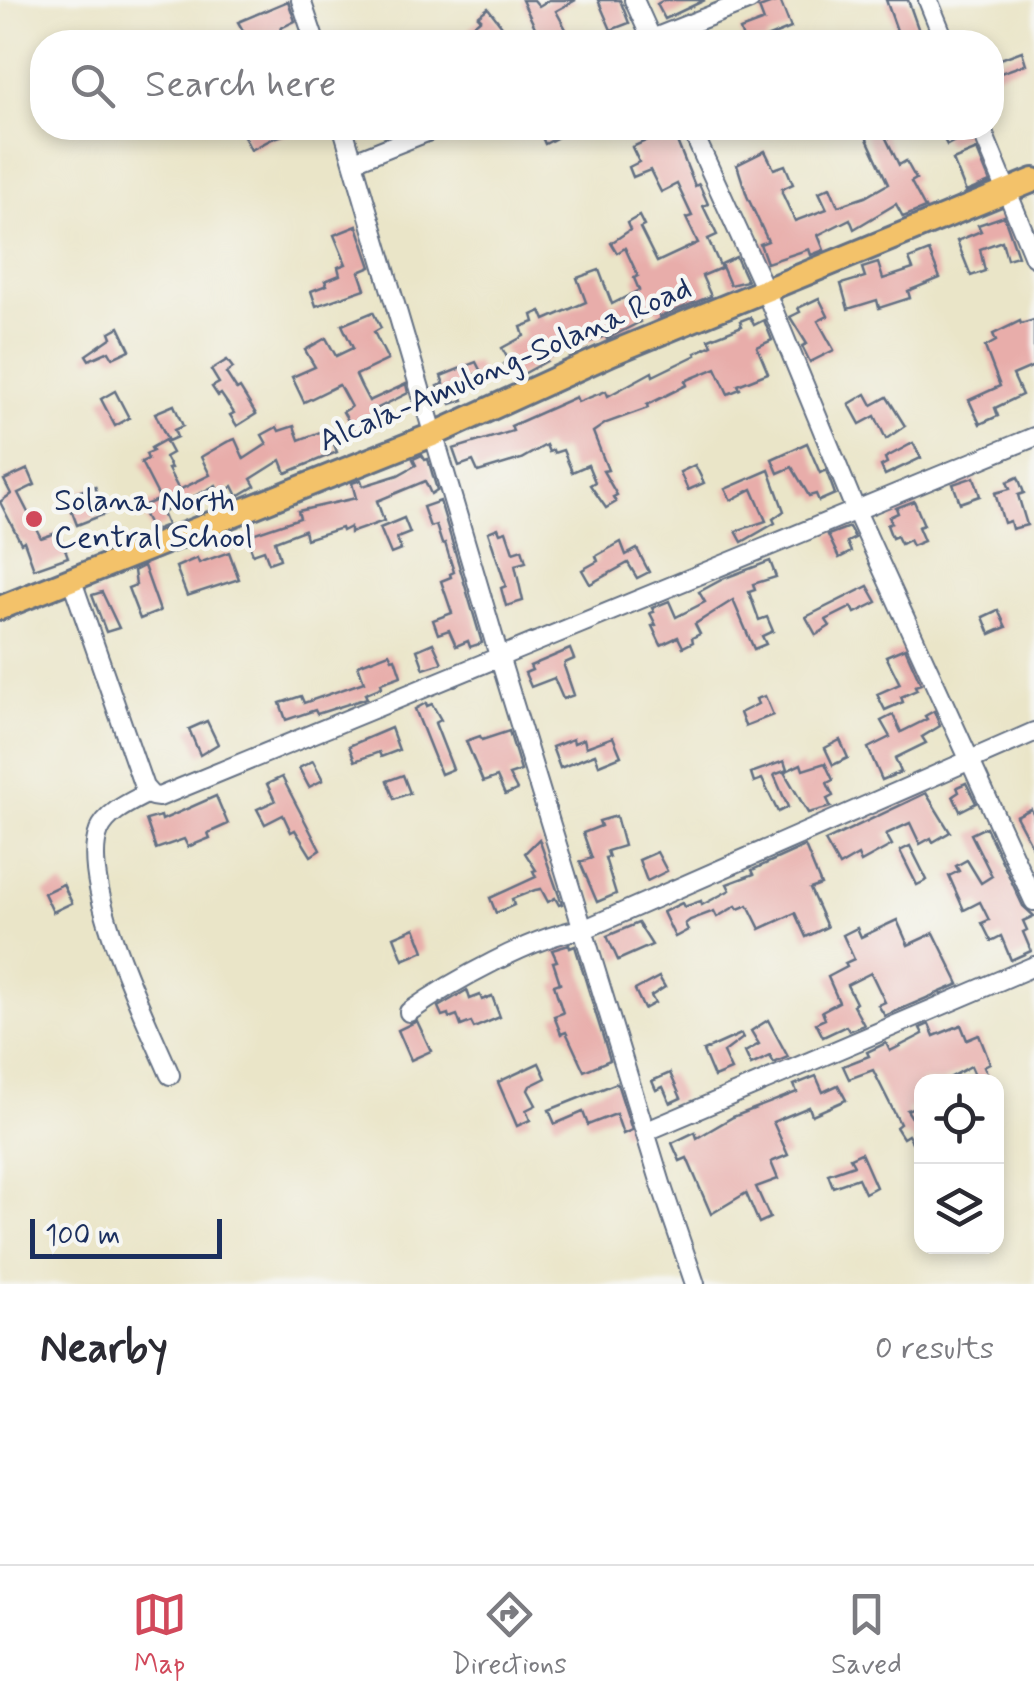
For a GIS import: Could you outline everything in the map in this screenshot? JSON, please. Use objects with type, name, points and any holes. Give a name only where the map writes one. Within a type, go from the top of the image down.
[{"type":"main road","name":"Alcala-Amulong-Solana Road","points":[[0,608],[435,434],[612,353],[1034,180]]},
{"type":"street","points":[[301,0],[311,30]]},
{"type":"street","points":[[634,0],[646,30]]},
{"type":"street","points":[[677,30],[750,0]]},
{"type":"street","points":[[928,0],[941,30]]},
{"type":"street","points":[[347,140],[499,656],[695,1284]]},
{"type":"street","points":[[354,162],[408,140]]},
{"type":"street","points":[[697,140],[765,290],[856,511],[1034,901]]},
{"type":"street","points":[[986,140],[1034,257]]},
{"type":"street","points":[[71,578],[148,792],[152,796],[166,795],[1034,438]]},
{"type":"street","points":[[409,1012],[477,971],[560,934],[585,928],[1034,732]]},
{"type":"street","points":[[148,792],[105,821],[99,832],[94,866],[107,916],[170,1075]]},
{"type":"street","points":[[647,1131],[1034,966]]},
{"type":"building","points":[[522,0],[534,0],[539,6],[549,0],[576,0],[556,11],[566,30],[536,30]]},
{"type":"building","points":[[598,0],[620,0],[629,23],[611,30]]},
{"type":"building","points":[[664,0],[705,0],[665,19],[657,4]]},
{"type":"building","points":[[780,0],[791,28],[740,30],[764,21],[759,8]]},
{"type":"building","points":[[886,0],[908,0],[919,30],[897,30]]},
{"type":"building","points":[[288,1],[295,21],[282,30],[243,30],[238,22]]},
{"type":"building","points":[[488,8],[505,30],[468,30],[481,19],[478,16]]},
{"type":"building","points":[[1022,51],[1026,64],[1004,72],[1004,58]]},
{"type":"building","points":[[246,140],[270,140],[251,150]]},
{"type":"building","points":[[648,140],[676,140],[695,186],[699,184],[708,204],[703,206],[717,235],[708,239],[721,268],[702,276],[711,296],[660,317],[655,307],[637,316],[640,322],[607,339],[605,336],[546,358],[547,361],[516,378],[504,364],[509,361],[502,348],[524,336],[521,327],[534,322],[532,315],[541,311],[545,320],[586,302],[577,278],[599,270],[612,304],[639,290],[634,278],[638,276],[625,248],[617,253],[611,243],[630,230],[627,223],[639,216],[644,226],[640,228],[657,262],[698,243],[686,218],[692,216],[677,184],[661,192],[650,170],[633,177],[629,167],[639,162],[632,147]]},
{"type":"building","points":[[868,140],[887,140],[899,165],[906,161],[916,179],[911,182],[925,208],[903,217],[896,204],[854,229],[850,219],[818,235],[824,250],[811,255],[809,249],[767,263],[760,244],[768,241],[737,165],[765,151],[774,169],[785,165],[793,184],[782,189],[782,193],[795,221],[827,209],[819,192],[830,187],[838,206],[888,184]]},
{"type":"building","points":[[977,150],[990,182],[966,192],[953,160]]},
{"type":"building","points":[[1004,216],[1018,256],[1007,259],[1002,241],[980,249],[985,271],[971,276],[957,241],[981,231],[978,225]]},
{"type":"building","points":[[357,226],[371,267],[359,272],[365,289],[316,306],[311,291],[340,275],[338,267],[346,264],[334,235]]},
{"type":"building","points":[[929,251],[940,278],[908,291],[910,298],[879,308],[877,300],[848,309],[841,284],[865,277],[862,268],[878,263],[883,279],[913,269],[909,259]]},
{"type":"building","points":[[736,257],[747,281],[730,285],[721,264]]},
{"type":"building","points":[[819,298],[828,316],[818,321],[834,350],[810,362],[802,346],[807,344],[790,317],[800,312],[798,308]]},
{"type":"building","points":[[373,312],[381,328],[374,332],[388,360],[356,375],[369,401],[406,384],[408,393],[374,410],[380,420],[356,434],[343,412],[351,407],[339,385],[304,402],[292,377],[315,367],[305,350],[326,338],[336,356],[353,348],[342,325]]},
{"type":"building","points":[[750,317],[754,325],[764,320],[772,340],[757,347],[768,373],[738,385],[740,389],[728,394],[716,368],[685,381],[687,385],[647,405],[648,408],[606,423],[593,432],[608,470],[603,471],[617,495],[613,497],[616,502],[606,508],[590,485],[595,482],[588,465],[572,472],[563,450],[549,452],[546,445],[521,459],[478,472],[473,461],[459,466],[453,449],[513,431],[511,426],[576,397],[578,402],[606,391],[608,396],[652,372],[653,376],[696,355],[712,345],[709,339],[742,326],[740,321]]},
{"type":"building","points":[[1034,320],[1034,366],[1013,375],[1022,395],[995,408],[998,416],[980,424],[969,400],[1000,386],[985,347],[996,341],[993,334],[1020,321],[1021,324]]},
{"type":"building","points":[[119,327],[130,350],[113,358],[109,351],[89,360],[86,355],[112,337],[110,332]]},
{"type":"building","points":[[227,360],[233,368],[226,373],[256,414],[237,426],[230,415],[234,413],[212,387],[219,383],[211,370]]},
{"type":"building","points":[[476,362],[481,372],[457,383],[463,400],[442,402],[437,386],[444,384],[441,376]]},
{"type":"building","points":[[115,391],[129,418],[115,426],[101,399]]},
{"type":"building","points":[[866,394],[872,405],[887,397],[905,426],[886,439],[875,416],[860,424],[849,404]]},
{"type":"building","points":[[174,405],[183,426],[174,430],[177,437],[168,441],[155,413]]},
{"type":"building","points":[[294,426],[299,440],[328,429],[337,452],[286,473],[281,460],[251,479],[255,486],[238,496],[233,486],[220,494],[216,485],[162,513],[167,525],[152,531],[140,507],[160,499],[141,462],[148,459],[146,454],[153,451],[151,448],[165,440],[172,453],[165,457],[171,468],[168,469],[179,490],[210,475],[201,457],[227,442],[235,439],[244,459],[267,444],[262,435],[277,427],[279,431]]},
{"type":"building","points":[[807,443],[820,473],[826,470],[835,494],[819,501],[816,494],[809,496],[792,467],[778,473],[772,459]]},
{"type":"building","points":[[913,443],[921,458],[885,475],[881,466],[887,463],[885,458]]},
{"type":"building","points":[[422,455],[428,459],[437,490],[431,494],[425,481],[377,501],[384,521],[350,533],[350,527],[342,531],[341,528],[306,539],[304,530],[275,541],[280,559],[269,563],[264,550],[253,554],[246,536],[300,518],[298,511],[356,498],[352,483],[361,480],[363,486],[398,475],[416,465],[413,459]]},
{"type":"building","points":[[695,465],[704,483],[688,490],[680,472]]},
{"type":"building","points":[[28,469],[35,485],[18,493],[41,538],[59,532],[68,557],[34,569],[24,541],[21,543],[0,502],[11,494],[4,480]]},
{"type":"building","points":[[769,470],[784,511],[773,519],[775,523],[742,542],[736,531],[766,521],[752,489],[731,500],[725,489]]},
{"type":"building","points":[[974,477],[980,496],[960,503],[953,484]]},
{"type":"building","points":[[1018,477],[1024,493],[1018,495],[1027,525],[1012,529],[1010,521],[1004,523],[995,493],[1010,489],[1007,482]]},
{"type":"building","points":[[95,486],[105,514],[77,525],[66,496]]},
{"type":"building","points":[[440,501],[482,643],[470,647],[468,641],[456,646],[449,630],[438,634],[433,620],[452,613],[441,581],[454,572],[445,543],[442,544],[436,525],[430,527],[423,507]]},
{"type":"building","points":[[914,501],[924,525],[918,527],[924,541],[912,546],[909,540],[901,544],[897,536],[892,538],[887,525],[892,523],[889,517],[898,513],[896,508]]},
{"type":"building","points":[[404,518],[410,533],[397,538],[401,550],[391,554],[380,528]]},
{"type":"building","points":[[849,527],[855,538],[847,542],[851,552],[839,558],[828,535]]},
{"type":"building","points":[[498,528],[500,533],[506,531],[513,552],[522,549],[526,562],[515,565],[523,601],[506,606],[501,588],[506,586],[488,532]]},
{"type":"building","points":[[621,542],[626,555],[637,549],[649,572],[637,578],[628,563],[590,584],[582,570],[598,561],[596,556]]},
{"type":"building","points":[[229,552],[239,579],[187,596],[176,567]]},
{"type":"building","points":[[770,561],[776,577],[753,584],[755,590],[749,592],[759,620],[767,617],[773,631],[762,636],[766,644],[754,649],[733,600],[695,624],[700,634],[692,638],[693,642],[683,647],[678,637],[661,645],[652,626],[656,625],[650,613],[654,612],[652,608],[669,601],[676,617],[705,602],[699,592]]},
{"type":"building","points":[[144,566],[160,611],[140,619],[128,588],[136,585],[134,571]]},
{"type":"building","points":[[868,586],[877,602],[855,613],[852,607],[826,620],[830,626],[816,635],[806,617]]},
{"type":"building","points":[[102,592],[119,628],[106,632],[92,595]]},
{"type":"building","points":[[998,610],[1006,627],[990,634],[983,617]]},
{"type":"building","points":[[433,643],[442,663],[424,669],[417,650]]},
{"type":"building","points":[[905,648],[921,684],[901,697],[903,702],[885,710],[877,694],[900,684],[886,656]]},
{"type":"building","points":[[570,649],[574,659],[564,666],[574,695],[563,699],[554,678],[531,687],[525,673],[532,670],[530,666]]},
{"type":"building","points":[[389,653],[395,658],[401,676],[381,683],[382,687],[365,694],[367,698],[286,720],[280,703],[301,696],[304,703],[364,682],[358,665]]},
{"type":"building","points":[[765,696],[773,715],[745,726],[740,713]]},
{"type":"building","points":[[432,704],[441,720],[435,723],[453,769],[441,774],[415,709]]},
{"type":"building","points":[[934,711],[940,726],[922,737],[926,743],[895,758],[901,772],[882,780],[868,748],[890,737],[881,721],[893,715],[901,732]]},
{"type":"building","points":[[207,721],[218,744],[200,755],[189,729]]},
{"type":"building","points":[[391,728],[399,750],[355,761],[349,746]]},
{"type":"building","points":[[509,731],[521,771],[509,775],[517,790],[505,795],[497,777],[483,782],[466,741]]},
{"type":"building","points":[[613,737],[621,756],[599,765],[595,754],[560,768],[552,747],[584,739],[586,747]]},
{"type":"building","points":[[840,740],[848,758],[833,765],[825,748]]},
{"type":"building","points":[[313,761],[323,780],[309,787],[299,768]]},
{"type":"building","points":[[784,761],[787,770],[774,775],[788,807],[778,812],[762,779],[754,782],[751,773]]},
{"type":"building","points":[[825,763],[833,780],[827,783],[833,796],[827,799],[831,807],[808,813],[784,772],[801,764],[803,770]]},
{"type":"building","points":[[403,775],[410,793],[394,799],[387,781]]},
{"type":"building","points":[[282,777],[320,850],[311,856],[283,815],[265,824],[257,809],[275,801],[267,784]]},
{"type":"building","points":[[966,783],[976,803],[960,811],[953,796],[959,792],[957,787]]},
{"type":"building","points":[[926,793],[950,832],[920,844],[910,823],[886,834],[892,845],[861,862],[858,855],[839,866],[825,841]]},
{"type":"building","points":[[216,796],[228,824],[208,833],[210,838],[188,847],[184,839],[156,849],[146,820],[161,816],[162,820]]},
{"type":"building","points":[[1031,809],[1034,815],[1034,850],[1016,816]]},
{"type":"building","points":[[616,816],[624,846],[607,851],[609,857],[605,858],[616,894],[597,902],[580,862],[592,858],[583,833],[601,826],[599,821]]},
{"type":"building","points":[[986,827],[1023,906],[1034,916],[1023,921],[1031,951],[1011,960],[1001,936],[991,941],[982,923],[989,920],[980,902],[964,910],[949,876],[967,860],[981,883],[992,876],[971,834]]},
{"type":"building","points":[[539,839],[562,904],[555,898],[548,902],[541,889],[512,899],[514,905],[496,913],[490,898],[536,877],[525,853]]},
{"type":"building","points":[[805,846],[821,885],[810,889],[827,927],[806,937],[795,913],[760,929],[748,905],[738,909],[736,906],[717,917],[714,911],[690,920],[685,924],[688,930],[675,937],[663,912],[682,903],[684,907],[701,901],[702,905],[730,890],[727,884]]},
{"type":"building","points":[[910,846],[927,880],[917,885],[900,851]]},
{"type":"building","points":[[657,852],[667,871],[647,881],[639,860]]},
{"type":"building","points":[[63,884],[72,903],[53,912],[44,893]]},
{"type":"building","points":[[897,920],[908,945],[934,933],[959,984],[885,1016],[878,1005],[885,1002],[871,973],[847,985],[864,1025],[849,1031],[846,1026],[823,1037],[816,1023],[825,1019],[822,1011],[839,1002],[828,977],[854,959],[843,935],[857,928],[861,937]]},
{"type":"building","points":[[638,923],[652,945],[618,960],[607,936]]},
{"type":"building","points":[[415,928],[424,951],[403,960],[394,937]]},
{"type":"building","points":[[575,946],[610,1060],[584,1071],[554,1016],[563,1013],[554,985],[560,983],[552,950]]},
{"type":"building","points":[[659,977],[665,987],[651,996],[655,1003],[644,1009],[635,990]]},
{"type":"building","points":[[467,990],[470,999],[492,996],[500,1017],[474,1028],[471,1022],[461,1026],[457,1015],[442,1016],[438,1007]]},
{"type":"building","points":[[768,1020],[788,1057],[774,1063],[770,1056],[751,1065],[745,1052],[759,1044],[751,1031]]},
{"type":"building","points":[[417,1021],[431,1051],[411,1060],[398,1030]]},
{"type":"building","points":[[929,1024],[934,1036],[961,1025],[967,1040],[979,1035],[990,1063],[984,1066],[988,1074],[974,1074],[971,1066],[956,1074],[914,1074],[914,1107],[907,1110],[914,1121],[912,1142],[908,1135],[903,1138],[896,1127],[900,1124],[873,1070],[849,1079],[843,1066],[869,1056],[867,1052],[886,1043],[890,1051],[923,1034],[920,1028]]},
{"type":"building","points":[[741,1034],[743,1038],[723,1053],[731,1070],[714,1077],[703,1051]]},
{"type":"building","points":[[539,1063],[546,1078],[530,1086],[528,1090],[536,1105],[526,1110],[530,1120],[517,1126],[498,1082]]},
{"type":"building","points":[[670,1073],[681,1098],[670,1103],[663,1087],[656,1090],[652,1081]]},
{"type":"building","points":[[816,1076],[823,1092],[838,1085],[846,1100],[812,1115],[809,1107],[773,1122],[788,1155],[771,1162],[778,1179],[756,1187],[770,1218],[759,1223],[746,1193],[711,1214],[687,1158],[680,1161],[672,1143],[695,1132],[697,1138],[733,1117],[797,1092],[794,1085]]},
{"type":"building","points":[[617,1083],[632,1130],[623,1134],[616,1114],[588,1125],[583,1112],[555,1124],[549,1110]]},
{"type":"building","points":[[861,1153],[876,1187],[865,1193],[858,1178],[833,1187],[828,1174],[854,1165],[850,1158]]},
{"type":"place","name":"Solana North Central School","points":[[34,519]]}]
